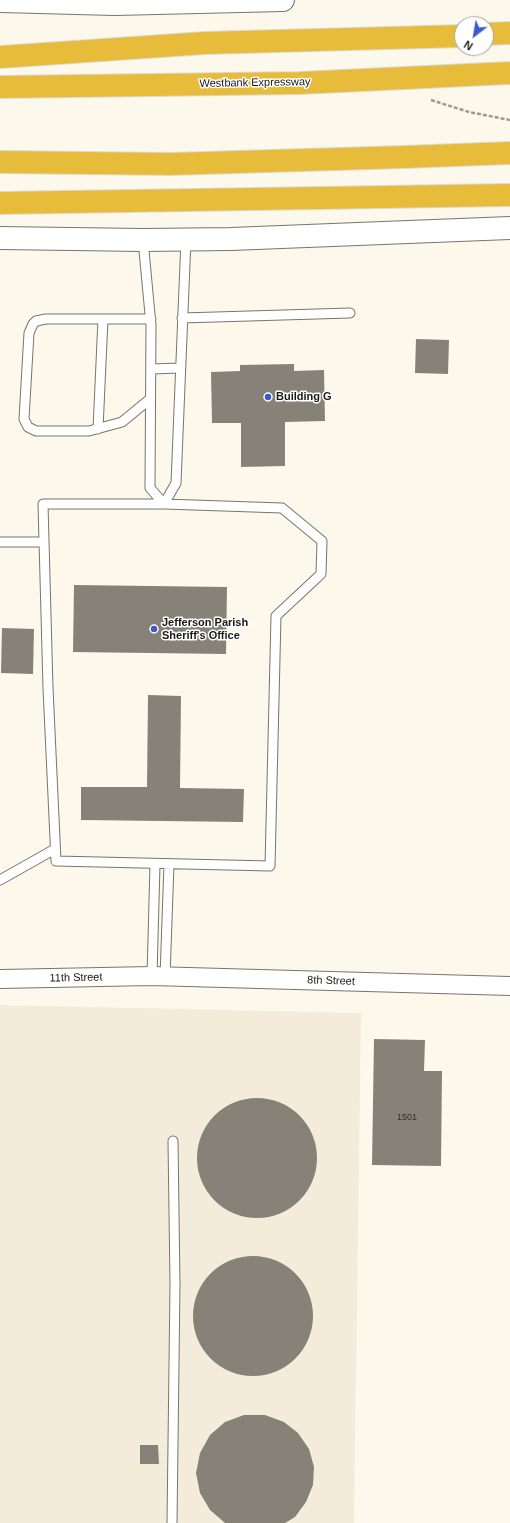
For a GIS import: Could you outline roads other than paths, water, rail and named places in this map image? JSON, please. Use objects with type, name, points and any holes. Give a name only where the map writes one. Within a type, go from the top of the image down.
[{"type":"highway","points":[[494,34],[510,33]]},
{"type":"highway","points":[[0,57],[205,43],[454,36]]},
{"type":"highway","name":"Westbank Expressway","points":[[0,87],[300,83],[510,73]]},
{"type":"highway","points":[[0,162],[171,164],[510,153]]},
{"type":"highway","points":[[0,203],[510,195]]},
{"type":"main road","points":[[0,1],[76,1],[115,4],[185,1],[284,0]]},
{"type":"main road","points":[[0,238],[143,240],[245,238],[510,228]]},
{"type":"street","name":"11th Street","points":[[0,979],[158,977]]},
{"type":"street","name":"8th Street","points":[[158,977],[510,986]]},
{"type":"lane","points":[[164,504],[176,483],[186,238]]},
{"type":"lane","points":[[143,240],[151,319],[150,488],[164,504]]},
{"type":"lane","points":[[182,318],[350,313]]},
{"type":"lane","points":[[150,399],[122,422],[89,431],[36,431],[28,427],[24,419],[28,333],[36,321],[46,319],[151,319]]},
{"type":"lane","points":[[98,429],[103,319]]},
{"type":"lane","points":[[151,369],[180,368]]},
{"type":"lane","points":[[43,504],[164,504],[282,508],[322,541],[321,574],[276,616],[270,866],[56,861],[48,688],[43,504]]},
{"type":"lane","points":[[0,542],[44,542]]},
{"type":"lane","points":[[0,880],[55,849]]},
{"type":"lane","points":[[155,864],[158,977]]},
{"type":"lane","points":[[158,977],[169,864]]},
{"type":"lane","points":[[172,1523],[176,1284],[173,1141]]},
{"type":"place","name":"Building G","points":[[268,397]]},
{"type":"place","name":"Jefferson Parish Sheriff's Office","points":[[154,629]]}]
